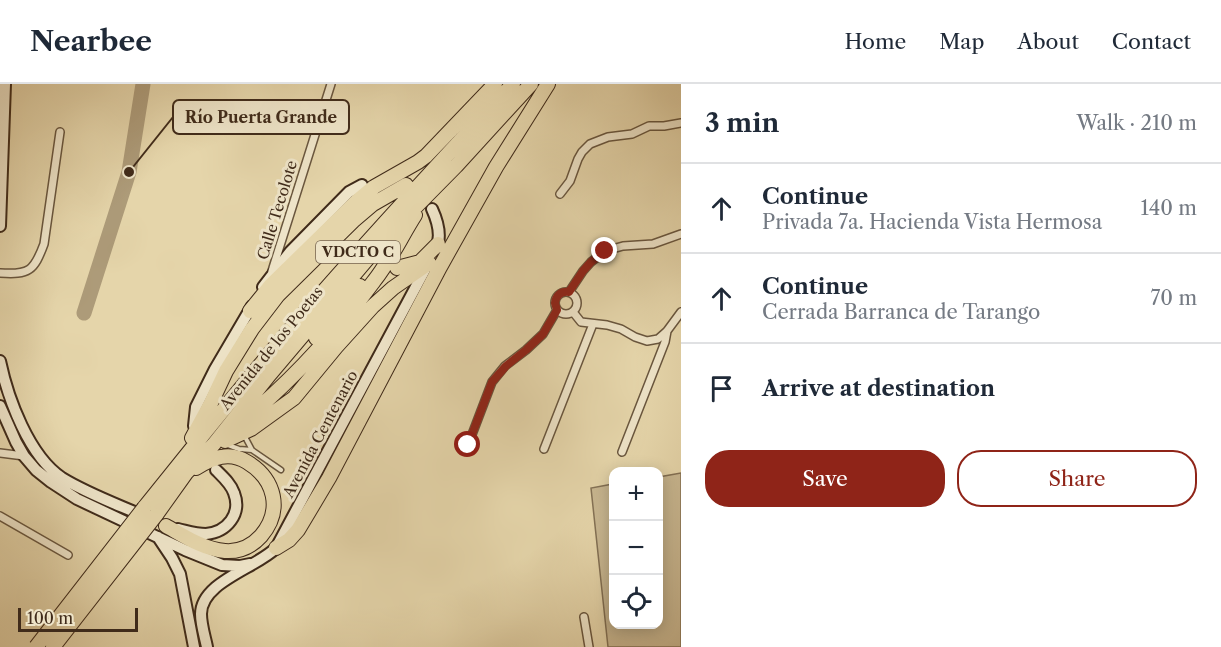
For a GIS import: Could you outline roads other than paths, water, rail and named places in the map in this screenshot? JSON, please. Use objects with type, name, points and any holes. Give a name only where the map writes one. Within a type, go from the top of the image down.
[{"type":"highway","points":[[250,311],[271,285],[356,202],[374,187],[426,156],[495,84]]},
{"type":"highway","name":"Avenida de los Poetas","points":[[36,647],[156,522],[165,483],[209,426],[293,326],[513,84]]},
{"type":"highway","name":"Avenida de los Poetas","points":[[53,647],[156,522],[186,473],[218,443],[233,420],[238,417],[385,238],[456,166],[531,84]]},
{"type":"highway","points":[[276,548],[289,540],[298,530],[334,468],[440,267],[496,167],[548,84]]},
{"type":"highway","points":[[252,425],[312,367],[368,303],[456,166]]},
{"type":"highway","points":[[165,483],[198,427],[231,363],[252,329],[279,295],[353,221],[403,184]]},
{"type":"highway","points":[[310,351],[376,279],[415,216],[440,188]]},
{"type":"highway","points":[[397,268],[420,262],[438,244]]},
{"type":"highway","points":[[218,443],[252,425],[296,393],[373,306],[393,288],[429,263]]},
{"type":"highway","points":[[218,443],[289,380],[310,351],[328,320],[355,291],[371,278]]},
{"type":"highway","points":[[276,371],[318,325],[328,320]]},
{"type":"highway","points":[[296,393],[312,367]]},
{"type":"highway","points":[[334,468],[335,455],[347,424],[368,403]]},
{"type":"highway","points":[[156,522],[198,543],[223,551],[244,549],[254,543],[267,529],[274,511],[267,480],[262,473],[244,460],[230,456],[220,457],[186,473]]},
{"type":"main road","points":[[0,226],[5,84]]},
{"type":"main road","points":[[194,426],[196,407],[215,369],[270,276],[290,252],[349,192],[362,185]]},
{"type":"main road","points":[[432,209],[439,231],[438,244]]},
{"type":"main road","name":"Avenida Centenario","points":[[207,647],[201,613],[204,602],[211,591],[269,555],[276,548],[347,424],[438,244]]},
{"type":"main road","points":[[0,361],[3,377],[30,442],[44,462],[61,477],[156,522],[222,565],[240,566],[255,563]]},
{"type":"main road","points":[[0,406],[24,456],[36,470],[77,499],[197,534],[208,534],[225,528],[231,522],[236,510],[234,491],[216,471]]},
{"type":"main road","points":[[156,522],[180,574],[194,647]]},
{"type":"street","name":"Calle Tecolote","points":[[270,276],[331,84]]},
{"type":"street","points":[[560,194],[570,181],[582,152],[590,144],[608,137],[632,134],[649,126],[681,123]]},
{"type":"street","points":[[0,273],[26,272],[35,265],[40,255],[44,244],[60,132]]},
{"type":"street","points":[[569,292],[583,271],[605,251],[623,246],[652,244],[681,234]]},
{"type":"street","points":[[569,292],[573,294],[577,301],[573,312],[564,314],[557,310],[555,303],[558,295],[569,292]]},
{"type":"street","points":[[468,445],[492,382],[506,366],[543,334],[557,310]]},
{"type":"street","points":[[573,312],[581,322],[621,328],[647,341],[658,339],[681,312]]},
{"type":"street","points":[[544,449],[593,324]]},
{"type":"street","points":[[622,452],[665,342],[667,331]]},
{"type":"street","points":[[0,453],[24,456]]},
{"type":"street","points":[[0,516],[68,555]]},
{"type":"street","points":[[584,617],[589,647]]},
{"type":"lane","points":[[252,425],[252,450]]},
{"type":"lane","points":[[218,443],[252,450],[281,470]]},
{"type":"waterway","points":[[84,313],[129,172],[143,84]]},
{"type":"place","name":"Río Puerta Grande","points":[[129,172]]}]
